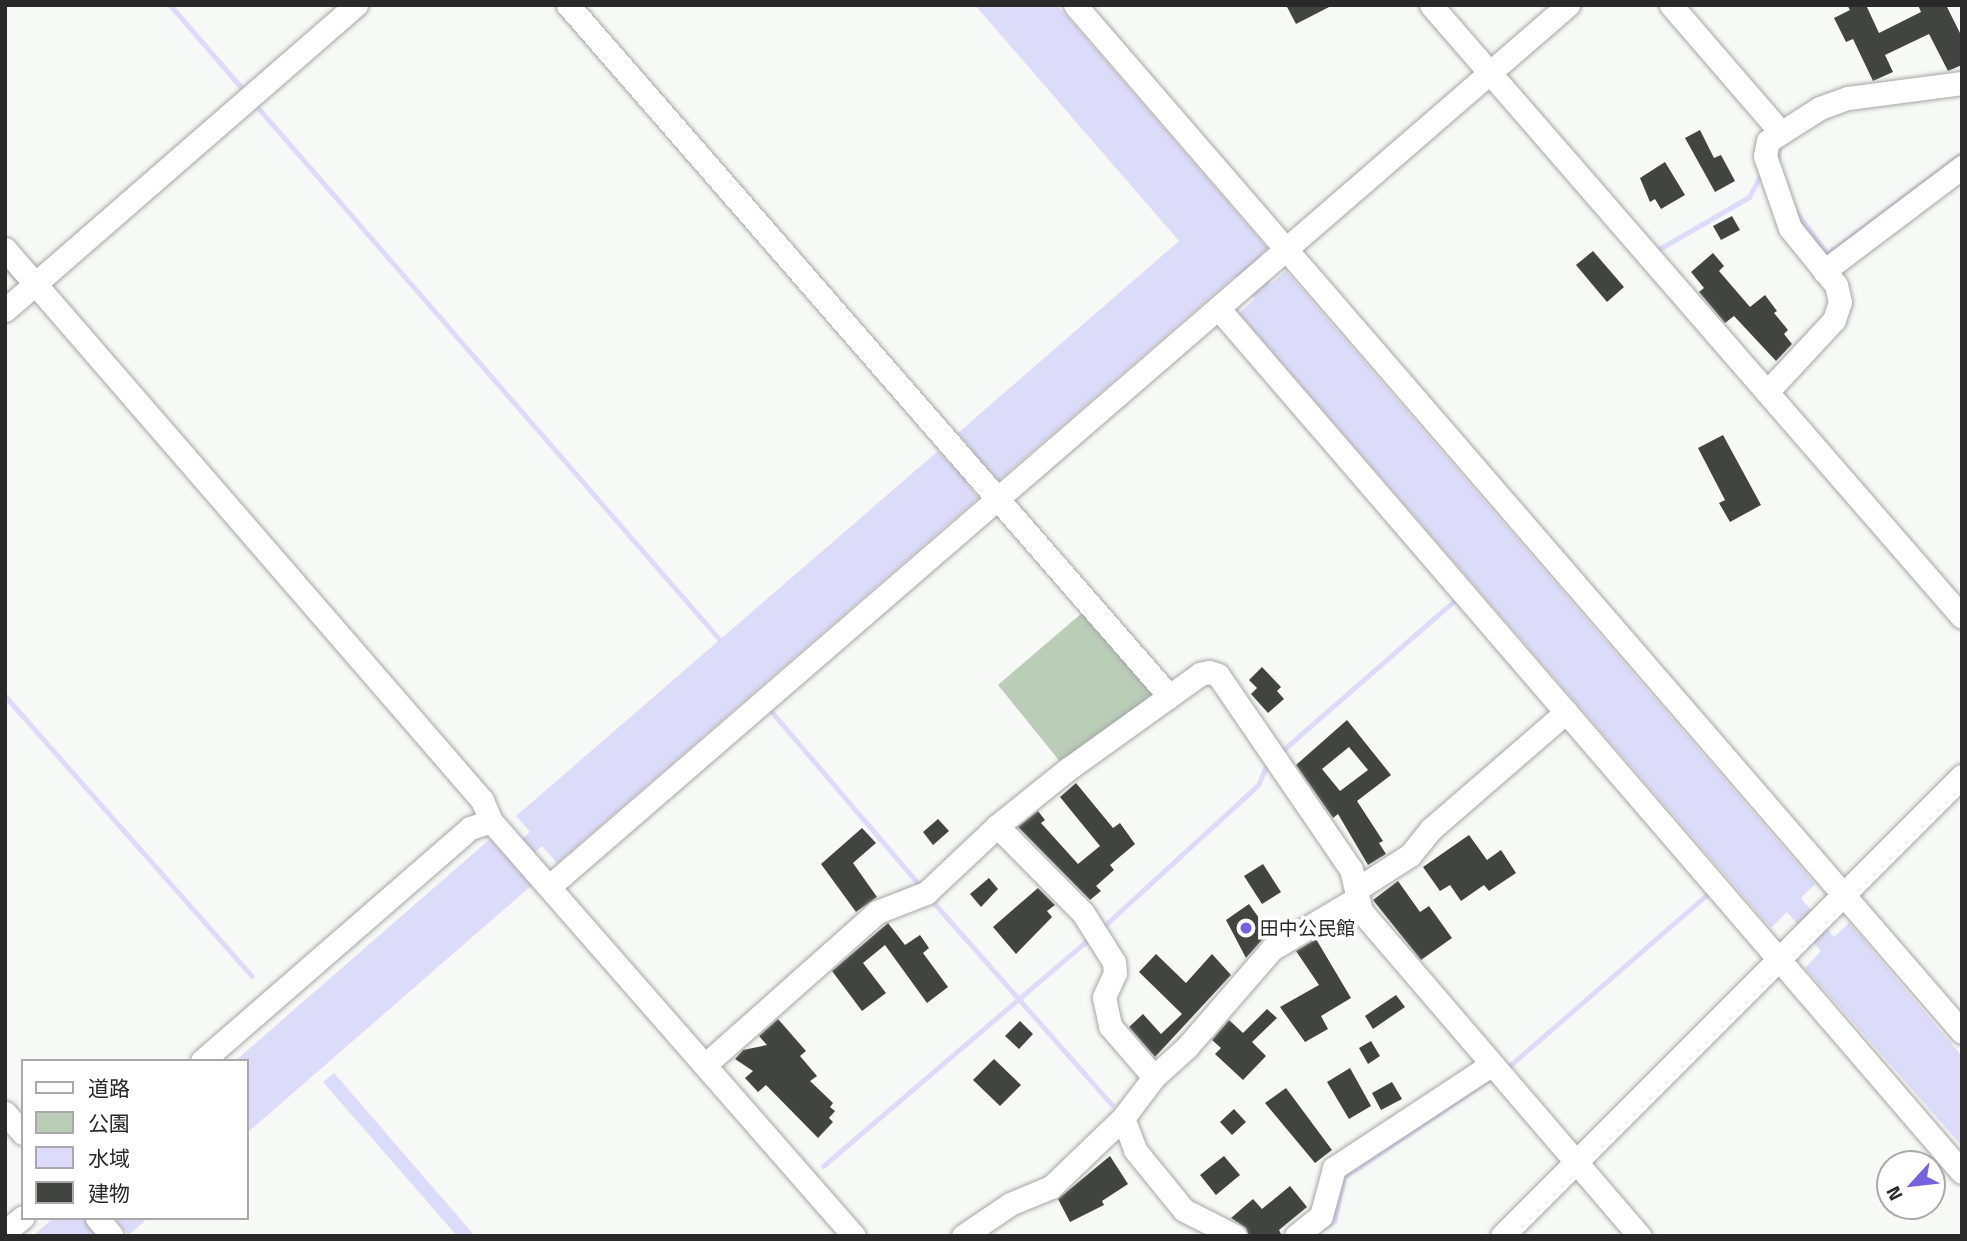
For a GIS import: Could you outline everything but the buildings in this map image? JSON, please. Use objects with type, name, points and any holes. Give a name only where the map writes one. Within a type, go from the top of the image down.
[{"type":"street","points":[[5,310],[356,5]]},
{"type":"street","points":[[568,5],[1169,696]]},
{"type":"street","points":[[1075,5],[1962,1032]]},
{"type":"street","points":[[1431,5],[1962,617]]},
{"type":"street","points":[[551,885],[1568,5]]},
{"type":"street","points":[[1671,5],[1779,130]]},
{"type":"street","points":[[1767,391],[1834,320],[1840,302],[1836,285],[1790,228],[1772,184],[1765,156],[1768,141],[1779,130],[1848,98],[1962,83]]},
{"type":"street","points":[[1824,271],[1962,167]]},
{"type":"street","points":[[5,248],[482,800],[491,821],[551,885],[854,1236]]},
{"type":"street","points":[[1218,308],[1962,1172]]},
{"type":"street","points":[[706,1064],[877,912],[926,893],[997,826],[1169,696],[1200,674],[1218,675],[1351,869],[1360,911],[1640,1236]]},
{"type":"street","points":[[963,1236],[1010,1204],[1051,1187],[1123,1118],[1154,1077],[1187,1047],[1272,949],[1410,855],[1432,829],[1566,712]]},
{"type":"street","points":[[1502,1236],[1962,776]]},
{"type":"street","points":[[204,1059],[470,828],[491,821]]},
{"type":"street","points":[[997,826],[1083,913],[1114,962],[1115,974],[1104,997],[1110,1026],[1154,1077]]},
{"type":"street","points":[[1296,1236],[1321,1216],[1334,1168],[1491,1065]]},
{"type":"street","points":[[5,1113],[21,1131]]},
{"type":"street","points":[[1123,1118],[1135,1150],[1184,1210],[1234,1236]]},
{"type":"street","points":[[5,1232],[21,1219]]},
{"type":"green space","points":[[1082,613],[1155,697],[1062,764],[998,685]]},
{"type":"water","points":[[975,5],[1057,5],[1267,248],[1253,264],[1271,284],[1286,271],[1815,884],[1801,898],[1834,937],[1849,923],[1962,1056],[1962,1146],[1805,968],[1821,951],[1787,912],[1771,928],[1239,313],[1255,299],[1235,276],[999,480],[986,466],[966,483],[978,498],[557,863],[542,846],[516,869],[531,886],[248,1132],[248,1059],[237,1059],[490,839],[504,855],[530,832],[516,816],[938,451],[951,465],[971,448],[958,433],[1179,241]]},
{"type":"water","points":[[334,1073],[475,1236],[457,1236],[323,1082]]},
{"type":"water","points":[[51,1220],[112,1220],[97,1236],[33,1236]]},
{"type":"water","points":[[116,1220],[146,1220],[129,1235]]},
{"type":"waterway","points":[[170,5],[240,86]]},
{"type":"waterway","points":[[259,109],[720,640]]},
{"type":"waterway","points":[[1777,164],[1780,144]]},
{"type":"waterway","points":[[1796,212],[1827,254],[1962,153]]},
{"type":"waterway","points":[[1659,249],[1749,197],[1762,173]]},
{"type":"waterway","points":[[5,267],[15,278]]},
{"type":"waterway","points":[[1283,750],[1455,600]]},
{"type":"waterway","points":[[5,696],[252,976]]},
{"type":"waterway","points":[[770,710],[918,883]]},
{"type":"waterway","points":[[1104,926],[1258,785],[1268,763]]},
{"type":"waterway","points":[[1508,1067],[1710,892]]},
{"type":"waterway","points":[[934,903],[1112,1105]]},
{"type":"waterway","points":[[823,1166],[1089,939]]},
{"type":"waterway","points":[[1325,1227],[1334,1221],[1344,1177],[1487,1081]]},
{"type":"place","name":"田中公民館","points":[[1246,928]]}]
